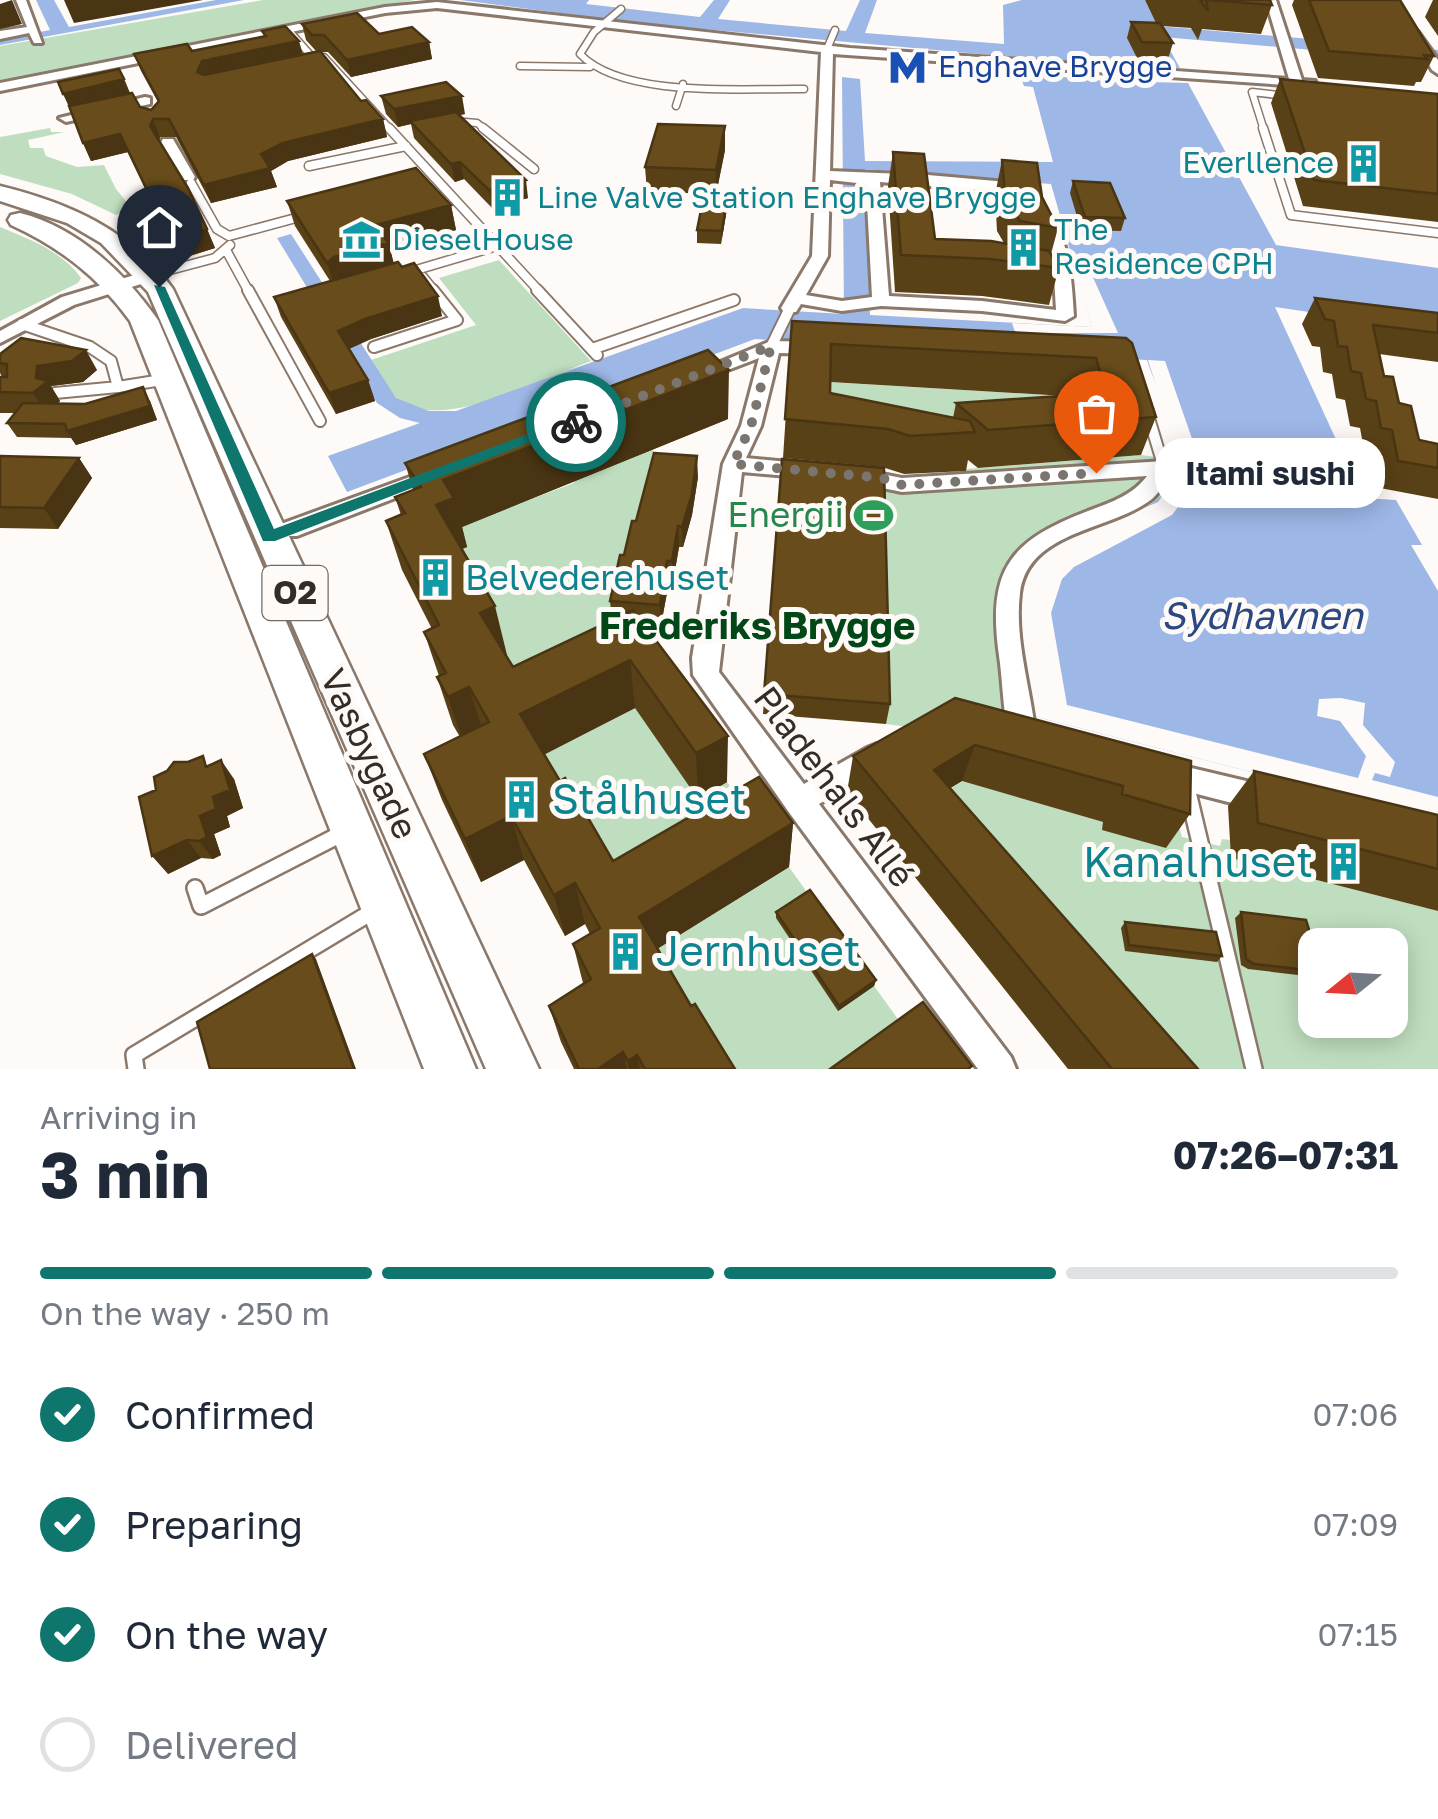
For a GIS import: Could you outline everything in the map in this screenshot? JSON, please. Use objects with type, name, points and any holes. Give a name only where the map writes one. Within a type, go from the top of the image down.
[{"type":"main road","name":"Vasbygade","points":[[0,193],[76,218],[110,238],[134,280],[144,320],[450,1069]]},
{"type":"main road","name":"Vasbygade","points":[[0,213],[56,235],[134,280],[173,314],[279,533],[513,1069]]},
{"type":"street","points":[[0,35],[35,33],[21,0]]},
{"type":"street","points":[[1271,1],[1298,83]]},
{"type":"street","points":[[0,87],[126,67],[427,3],[1016,65],[1332,86]]},
{"type":"street","points":[[1410,24],[1436,66]]},
{"type":"street","points":[[828,46],[832,175],[820,256],[793,303],[939,304],[1065,316],[1060,260],[1045,232],[1039,190],[946,180],[832,175]]},
{"type":"street","points":[[66,118],[150,102],[137,86]]},
{"type":"street","points":[[166,138],[189,180]]},
{"type":"street","points":[[865,177],[873,182],[875,303]]},
{"type":"street","points":[[0,338],[68,301],[134,280]]},
{"type":"street","points":[[686,380],[771,346],[836,349]]},
{"type":"street","name":"Pladehals Allé","points":[[771,346],[751,426],[733,464],[704,667],[714,690],[999,1069]]},
{"type":"street","points":[[733,464],[882,478],[902,485],[1164,468]]},
{"type":"street","points":[[279,533],[455,467]]},
{"type":"street","points":[[990,731],[1032,741],[1007,618],[1008,587],[1016,567],[1028,551],[1048,538],[1146,492],[1164,468]]},
{"type":"street","points":[[798,802],[894,746]]},
{"type":"street","points":[[1131,766],[1294,805]]},
{"type":"lane","points":[[590,68],[580,54],[621,9]]},
{"type":"lane","points":[[288,30],[314,60],[326,60],[595,352],[734,300]]},
{"type":"lane","points":[[828,46],[836,30]]},
{"type":"lane","points":[[307,64],[326,60]]},
{"type":"lane","points":[[520,66],[590,68],[634,81],[804,89]]},
{"type":"lane","points":[[676,106],[683,84]]},
{"type":"lane","points":[[1289,96],[1252,92],[1290,215],[1438,233]]},
{"type":"lane","points":[[440,124],[462,120],[477,123],[534,169]]},
{"type":"lane","points":[[396,135],[410,131]]},
{"type":"lane","points":[[310,166],[406,146]]},
{"type":"lane","points":[[189,180],[217,229],[229,236],[321,211]]},
{"type":"lane","points":[[421,185],[437,180]]},
{"type":"lane","points":[[134,280],[215,258],[231,244],[229,236]]},
{"type":"lane","points":[[400,275],[498,246]]},
{"type":"lane","points":[[226,250],[320,421]]},
{"type":"lane","points":[[374,347],[457,320],[418,270]]},
{"type":"lane","points":[[771,346],[793,303]]},
{"type":"lane","points":[[22,324],[90,346],[111,361],[118,387]]},
{"type":"lane","points":[[39,341],[50,333]]},
{"type":"lane","points":[[54,392],[168,379]]},
{"type":"lane","points":[[1144,402],[1164,468]]},
{"type":"lane","points":[[1185,779],[1254,1069]]},
{"type":"lane","points":[[195,888],[201,906],[352,828]]},
{"type":"lane","points":[[136,1069],[134,1055],[383,906]]},
{"type":"green space","points":[[263,0],[415,0],[0,83],[0,46]]},
{"type":"green space","points":[[50,128],[51,132],[64,132],[28,140],[30,148],[43,148],[46,156],[77,167],[104,165],[116,189],[166,251],[126,220],[133,216],[124,212],[116,215],[72,194],[0,174],[0,137]]},
{"type":"green space","points":[[0,227],[55,253],[81,278],[78,283],[0,321]]},
{"type":"green space","points":[[499,260],[591,361],[521,390],[465,407],[416,408],[397,399],[371,360],[476,325],[439,278]]},
{"type":"green space","points":[[827,382],[1084,397],[1092,431],[826,431]]},
{"type":"green space","points":[[653,449],[656,474],[613,621],[511,721],[489,663],[506,654],[453,559],[454,528]]},
{"type":"green space","points":[[1141,455],[1179,460],[1172,482],[1160,498],[1122,520],[1059,544],[1038,558],[1021,581],[1033,716],[938,731],[886,724],[881,488],[967,474],[965,469]]},
{"type":"green space","points":[[663,693],[756,822],[615,907],[532,761]]},
{"type":"green space","points":[[963,781],[1103,822],[1103,830],[1177,819],[1182,837],[1220,846],[1222,839],[1230,840],[1232,858],[1438,911],[1438,1069],[1148,1069],[923,805]]},
{"type":"green space","points":[[789,867],[910,1036],[866,1069],[715,1069],[644,957]]},
{"type":"water","points":[[36,0],[54,0],[69,27],[216,0],[244,0],[0,45],[0,40],[50,30]]},
{"type":"water","name":"Sydhavnen","points":[[460,0],[589,0],[586,4],[700,17],[714,0],[730,0],[718,19],[846,31],[860,0],[877,0],[865,33],[1004,44],[1003,5],[1022,0],[1145,0],[1158,26],[1438,50],[1438,61],[1163,37],[1276,245],[1438,268],[1438,331],[1275,307],[1363,498],[1396,500],[1422,545],[1411,545],[1438,591],[1438,820],[1033,716],[1032,565],[1071,541],[1144,509],[1163,495],[1175,478],[1176,444],[1147,360],[755,339],[347,492],[328,456],[420,423],[400,418],[377,403],[277,238],[291,234],[396,398],[429,411],[456,411],[743,308],[844,314],[842,77],[860,79],[865,161],[1053,162],[1033,87],[1024,86],[1013,57],[636,23]],"holes":[[[865,169],[1051,184],[1092,327],[870,315]]]},
{"type":"pier","points":[[1014,59],[1182,68],[1189,83],[1019,73]]},
{"type":"pier","points":[[1075,271],[1091,273],[1118,333],[1027,333],[1023,355],[1012,323],[1092,327]]},
{"type":"pier","points":[[1148,360],[1165,361],[1197,453],[1195,485],[1172,515],[1074,567],[1062,579],[1051,613],[1067,705],[1358,778],[1366,756],[1340,721],[1317,716],[1319,699],[1365,703],[1363,725],[1395,762],[1390,777],[1375,773],[1372,780],[1438,797],[1438,820],[1033,716],[1018,611],[1021,581],[1043,553],[1158,502],[1177,473],[1177,450]]},
{"type":"building","points":[[1208,0],[1270,0],[1272,5]]},
{"type":"building","points":[[1309,0],[1400,0],[1434,56],[1424,55],[1427,59],[1329,51]]},
{"type":"building","points":[[357,13],[379,34],[412,27],[429,42],[347,60],[324,35],[312,35],[302,24]]},
{"type":"building","points":[[1131,22],[1160,23],[1173,43],[1142,42]]},
{"type":"building","points":[[285,26],[299,41],[202,61],[197,72],[204,75],[320,51],[361,101],[366,100],[383,119],[283,143],[261,154],[270,168],[204,185],[169,119],[153,119],[150,126],[188,188],[207,229],[171,240],[120,134],[83,143],[69,106],[132,93],[140,107],[151,110],[159,101],[134,54],[187,44],[192,51],[266,36],[262,31]]},
{"type":"building","points":[[119,69],[124,79],[63,94],[58,82]]},
{"type":"building","name":"Everllence","points":[[1280,79],[1438,94],[1438,194],[1314,180]]},
{"type":"building","points":[[446,82],[462,96],[394,109],[381,96]]},
{"type":"building","points":[[456,112],[526,180],[489,190],[460,162],[451,164],[410,121]]},
{"type":"building","points":[[658,124],[725,126],[716,170],[645,167]]},
{"type":"building","points":[[893,152],[924,154],[935,239],[991,241],[1049,251],[1059,268],[990,259],[901,255]]},
{"type":"building","points":[[1002,160],[1037,163],[1042,197],[1058,228],[1020,221],[1005,195]]},
{"type":"building","points":[[416,168],[451,205],[376,225],[388,243],[334,257],[327,263],[287,201]]},
{"type":"building","points":[[1073,181],[1110,183],[1125,218],[1085,217]]},
{"type":"building","points":[[705,190],[728,191],[722,231],[697,230]]},
{"type":"building","points":[[398,262],[402,267],[414,263],[438,296],[338,331],[368,380],[329,393],[274,297]]},
{"type":"building","points":[[1315,298],[1438,313],[1438,333],[1373,325],[1384,376],[1393,377],[1399,403],[1411,406],[1419,440],[1438,444],[1438,468],[1398,461],[1392,430],[1381,428],[1376,401],[1366,399],[1361,373],[1351,371],[1347,347],[1338,346],[1334,321],[1325,319]]},
{"type":"building","points":[[792,321],[1126,338],[1132,343],[1156,417],[988,430],[956,403],[1106,393],[1096,358],[831,344],[830,393],[970,421],[975,432],[910,436],[888,429],[785,419]]},
{"type":"building","points":[[21,338],[86,350],[72,361],[37,366],[36,378],[48,381],[33,393],[0,392],[0,377],[7,377],[7,364],[0,363],[0,354]]},
{"type":"building","points":[[708,350],[729,370],[443,480],[454,498],[436,505],[495,606],[480,613],[513,667],[633,610],[728,736],[696,753],[630,660],[520,714],[560,781],[565,778],[613,861],[759,777],[793,823],[639,917],[691,1006],[695,1004],[735,1069],[645,1069],[637,1055],[628,1061],[623,1052],[598,1069],[579,1069],[549,1006],[591,979],[573,944],[600,928],[575,883],[554,895],[511,816],[465,839],[424,754],[489,722],[469,687],[448,697],[437,677],[446,673],[424,632],[439,625],[386,521],[405,513],[395,497],[421,487],[405,463]]},
{"type":"building","points":[[143,387],[150,406],[67,431],[65,424],[7,423],[23,403],[85,404]]},
{"type":"building","points":[[654,453],[697,456],[692,494],[682,527],[678,526],[672,561],[667,561],[660,605],[610,601],[620,555],[624,555],[632,521],[636,521]]},
{"type":"building","points":[[0,456],[79,458],[44,508],[0,507]]},
{"type":"building","points":[[782,459],[884,468],[890,704],[764,694]]},
{"type":"building","points":[[955,698],[1191,761],[1190,814],[1122,794],[1123,786],[975,745],[934,770],[1198,1069],[1112,1069],[853,756]]},
{"type":"building","points":[[203,756],[206,767],[221,760],[230,790],[213,797],[216,809],[200,816],[207,837],[187,840],[152,856],[139,797],[156,790],[154,777],[174,762]]},
{"type":"building","points":[[1254,771],[1438,815],[1438,869],[1258,823]]},
{"type":"building","points":[[810,890],[876,980],[839,1006],[776,912]]},
{"type":"building","points":[[1241,912],[1306,920],[1308,928],[1298,928],[1298,969],[1254,964],[1246,959]]},
{"type":"building","points":[[1125,922],[1216,932],[1222,956],[1129,945]]},
{"type":"building","points":[[312,954],[354,1069],[210,1069],[197,1022]]},
{"type":"building","points":[[923,1002],[972,1066],[968,1069],[830,1069]]},
{"type":"way so far","points":[[576,422],[771,346],[751,426],[733,464],[882,478],[902,485],[1096,473]]},
{"type":"place","name":"Enghave Brygge","points":[[908,67]]},
{"type":"place","name":"Everllence","points":[[1364,163]]},
{"type":"place","name":"Line Valve Station Enghave Brygge","points":[[507,198]]},
{"type":"place","name":"DieselHouse","points":[[362,240]]},
{"type":"place","name":"The Residence CPH","points":[[1024,247]]},
{"type":"place","name":"Itami sushi","points":[[1096,473]]},
{"type":"place","name":"Energii","points":[[874,515]]},
{"type":"place","name":"Belvederehuset","points":[[435,578]]},
{"type":"place","name":"Stålhuset","points":[[522,799]]},
{"type":"place","name":"Kanalhuset","points":[[1343,862]]},
{"type":"place","name":"Jernhuset","points":[[626,951]]},
{"type":"district","name":"Frederiks Brygge","points":[[757,626]]},
{"type":"route","points":[[159,287],[269,537],[576,422]]}]
